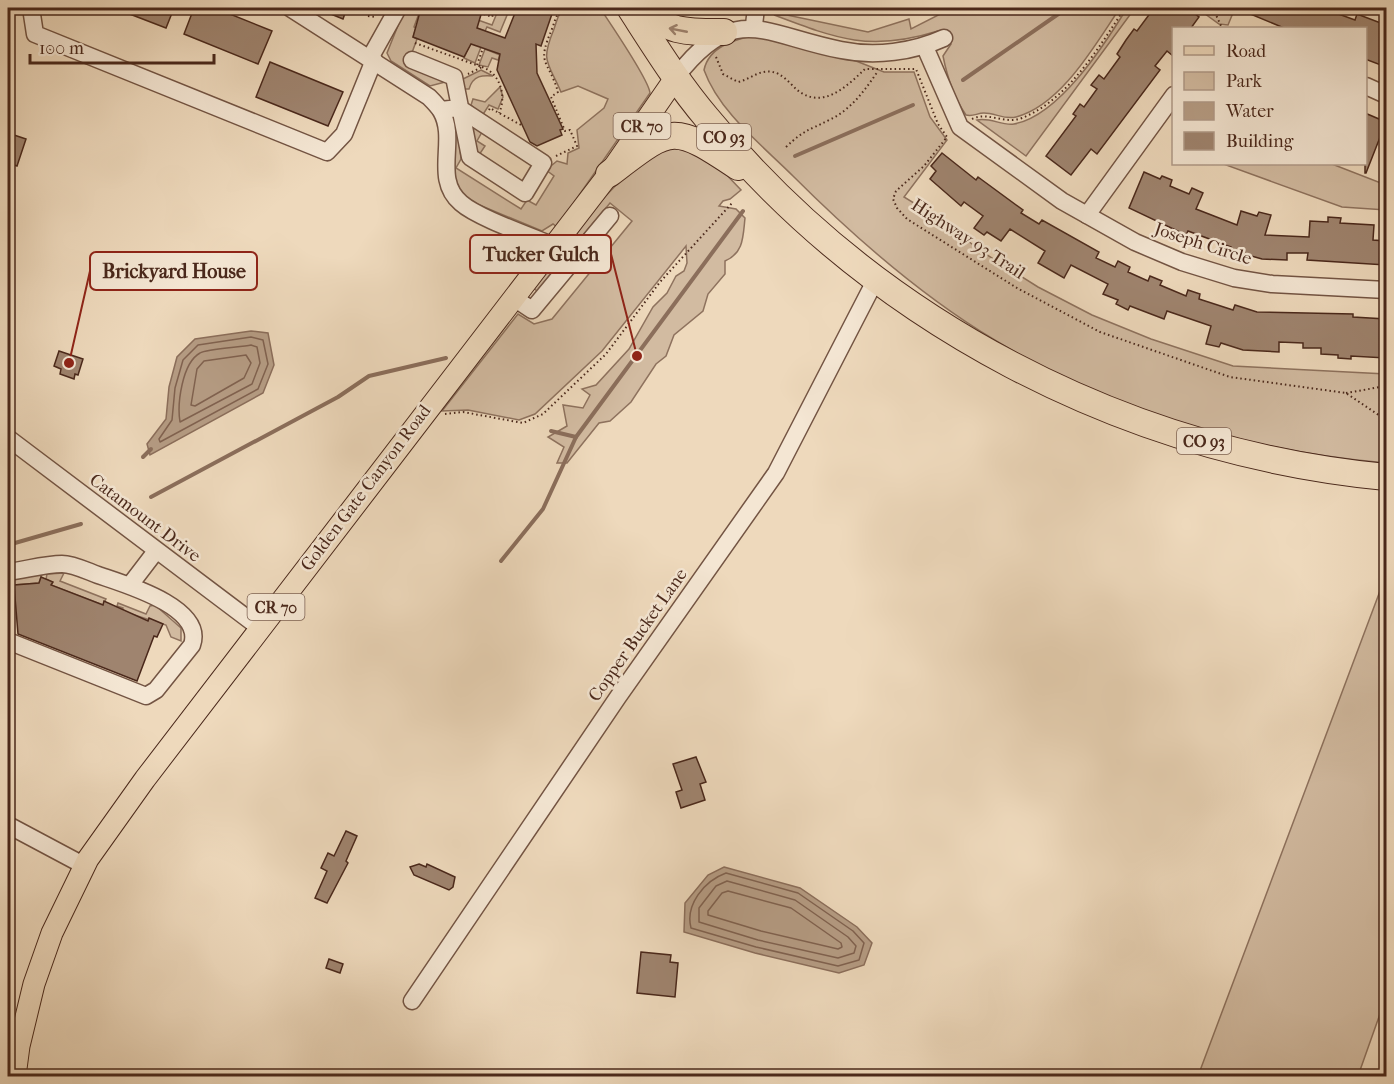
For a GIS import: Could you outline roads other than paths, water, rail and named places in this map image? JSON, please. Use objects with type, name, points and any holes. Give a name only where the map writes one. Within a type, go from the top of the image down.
[{"type":"highway","name":"CO 93","points":[[630,8],[706,118],[776,192],[831,245],[875,281],[982,349],[1030,375],[1122,414],[1261,456],[1346,473],[1386,477]]},
{"type":"highway","points":[[638,8],[661,25],[674,30],[716,36]]},
{"type":"highway","points":[[609,174],[657,138],[680,135],[704,144],[776,192]]},
{"type":"main road","name":"Golden Gate Canyon Road","points":[[15,1077],[19,1046],[34,984],[52,933],[85,866],[145,779],[418,420],[609,174],[676,77]]},
{"type":"street","points":[[32,8],[35,34],[327,152],[344,134],[372,59],[398,8]]},
{"type":"street","points":[[290,8],[429,97],[441,110],[445,122],[445,173],[449,188],[462,204],[554,246]]},
{"type":"street","points":[[754,25],[756,8]]},
{"type":"street","points":[[676,77],[692,55],[716,36],[754,25],[842,51],[898,52],[925,47],[944,38]]},
{"type":"street","name":"Joseph Circle","points":[[925,47],[960,127],[1062,201],[1135,242],[1182,262],[1234,278],[1272,284],[1386,290]]},
{"type":"street","points":[[412,60],[454,77],[459,108],[470,157],[525,193],[543,163],[459,108],[441,110]]},
{"type":"street","points":[[1367,87],[1386,94]]},
{"type":"street","points":[[1087,215],[1172,96]]},
{"type":"street","points":[[514,298],[532,310],[610,216]]},
{"type":"street","name":"Copper Bucket Lane","points":[[412,1001],[618,697],[776,473],[875,281]]},
{"type":"street","name":"Catamount Drive","points":[[8,438],[260,628]]},
{"type":"street","points":[[130,585],[156,551]]},
{"type":"street","points":[[8,572],[64,564],[130,585],[156,595],[191,625],[195,638],[192,645],[156,690],[146,696],[8,641]]},
{"type":"street","points":[[8,825],[85,866]]},
{"type":"water","points":[[251,331],[268,333],[274,365],[263,393],[150,455],[147,444],[166,419],[169,387],[177,357],[195,339]]},
{"type":"water","points":[[724,867],[800,888],[857,927],[872,943],[864,965],[839,973],[755,953],[684,932],[685,903],[708,875]]},
{"type":"waterway","points":[[963,80],[1067,8]]},
{"type":"waterway","points":[[795,156],[913,105]]},
{"type":"waterway","points":[[501,561],[543,509],[576,437],[743,211]]},
{"type":"waterway","points":[[151,497],[338,397],[369,376],[446,358]]},
{"type":"waterway","points":[[551,431],[576,437]]},
{"type":"waterway","points":[[143,457],[151,449]]},
{"type":"waterway","points":[[8,545],[81,524]]},
{"type":"place","name":"Tucker Gulch","points":[[637,356]]},
{"type":"place","name":"Brickyard House","points":[[69,363]]}]
